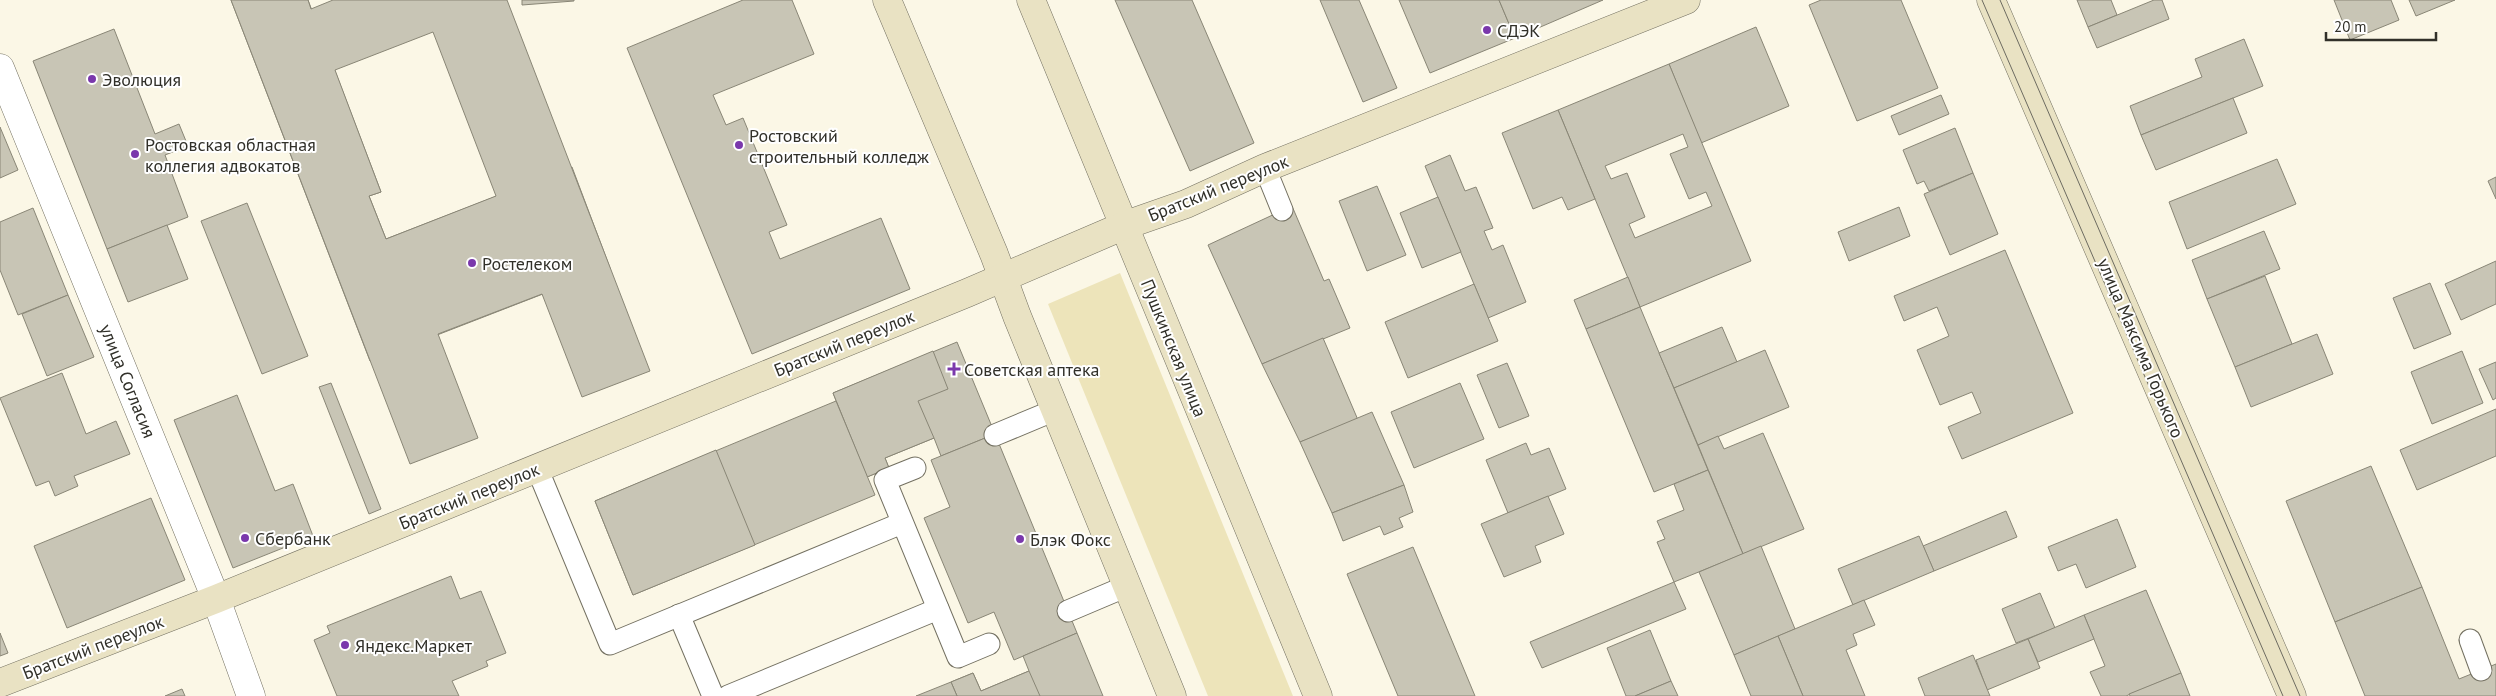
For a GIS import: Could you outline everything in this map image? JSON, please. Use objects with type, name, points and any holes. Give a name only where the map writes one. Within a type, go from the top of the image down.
[{"type":"street","points":[[887,0],[994,254],[1055,410],[1172,696]]},
{"type":"street","name":"Пушкинская улица","points":[[1031,0],[1318,696]]},
{"type":"street","name":"Братский переулок","points":[[0,683],[216,599],[1002,278],[1123,226],[1186,204],[1265,168],[1686,0]]},
{"type":"street","name":"улица Максима Горького","points":[[1991,0],[2292,696]]},
{"type":"street","name":"улица Согласия","points":[[0,68],[216,599],[251,696]]},
{"type":"lane","points":[[1265,168],[1282,210]]},
{"type":"lane","points":[[995,434],[1055,410]]},
{"type":"lane","points":[[537,468],[610,644],[902,523]]},
{"type":"lane","points":[[915,468],[885,480],[958,657],[989,644]]},
{"type":"lane","points":[[1068,611],[1127,586]]},
{"type":"lane","points":[[728,696],[938,609]]},
{"type":"lane","points":[[679,615],[713,696]]},
{"type":"lane","points":[[2470,640],[2482,670]]},
{"type":"shaded area","points":[[1120,273],[1293,696],[1208,696],[1048,304]]},
{"type":"building","points":[[231,0],[308,0],[381,192],[369,196],[386,239],[572,167],[610,268],[370,361]]},
{"type":"building","points":[[231,0],[308,0],[311,9],[333,0],[507,0],[650,371],[582,397],[542,294],[438,334],[478,438],[410,464]],"holes":[[[433,32],[496,196],[386,239],[369,196],[381,192],[335,70]]]},
{"type":"building","points":[[522,0],[574,0],[574,1],[522,5]]},
{"type":"building","points":[[743,0],[792,0],[814,54],[713,95],[726,125],[743,118],[787,225],[769,232],[780,259],[881,218],[910,289],[752,354],[627,48]]},
{"type":"building","points":[[1115,0],[1192,0],[1254,143],[1190,171]]},
{"type":"building","points":[[1320,0],[1359,0],[1397,88],[1363,102]]},
{"type":"building","points":[[1399,0],[1499,0],[1515,38],[1430,73]]},
{"type":"building","points":[[1499,0],[1603,0],[1515,38]]},
{"type":"building","points":[[1821,0],[1901,0],[1938,88],[1857,121],[1809,5]]},
{"type":"building","points":[[2077,0],[2111,0],[2117,15],[2088,27]]},
{"type":"building","points":[[2154,0],[2162,0],[2169,19],[2097,48],[2088,27]]},
{"type":"building","points":[[2334,0],[2391,0],[2399,20],[2350,40]]},
{"type":"building","points":[[2409,0],[2455,0],[2416,16]]},
{"type":"building","points":[[1756,27],[1789,106],[1701,143],[1669,64]]},
{"type":"building","points":[[114,29],[155,134],[179,124],[188,146],[165,155],[188,217],[107,249],[33,61]]},
{"type":"building","points":[[2244,39],[2263,86],[2141,135],[2130,106],[2202,77],[2195,59]]},
{"type":"building","points":[[1669,64],[1751,261],[1640,307],[1558,110]],"holes":[[[1683,134],[1688,147],[1670,154],[1689,199],[1706,192],[1712,206],[1635,238],[1629,224],[1645,217],[1627,173],[1611,179],[1605,166]]]},
{"type":"building","points":[[1941,95],[1949,114],[1899,135],[1891,116]]},
{"type":"building","points":[[2233,98],[2247,133],[2156,170],[2141,135]]},
{"type":"building","points":[[1558,110],[1595,199],[1568,210],[1562,197],[1533,209],[1502,133]]},
{"type":"building","points":[[0,127],[18,170],[0,178]]},
{"type":"building","points":[[1955,128],[1973,173],[1929,191],[1924,181],[1917,184],[1903,150]]},
{"type":"building","points":[[1450,155],[1465,191],[1476,187],[1493,228],[1484,231],[1492,250],[1503,245],[1526,302],[1488,318],[1425,166]]},
{"type":"building","points":[[2277,159],[2296,204],[2187,249],[2169,202]]},
{"type":"building","points":[[1973,173],[1998,234],[1950,255],[1924,194]]},
{"type":"building","points":[[2496,177],[2496,199],[2488,181]]},
{"type":"building","points":[[1377,186],[1406,255],[1367,271],[1339,201]]},
{"type":"building","points":[[1438,197],[1461,252],[1422,268],[1400,213]]},
{"type":"building","points":[[247,203],[308,356],[262,374],[201,221]]},
{"type":"building","points":[[1292,206],[1324,281],[1329,279],[1350,328],[1262,364],[1208,245]]},
{"type":"building","points":[[1899,207],[1910,236],[1849,261],[1838,232]]},
{"type":"building","points":[[33,208],[68,295],[18,315],[0,270],[0,222]]},
{"type":"building","points":[[167,225],[188,279],[128,302],[107,249]]},
{"type":"building","points":[[2264,231],[2280,269],[2207,299],[2192,260]]},
{"type":"building","points":[[2005,250],[2073,413],[1962,459],[1948,427],[1981,413],[1972,392],[1940,405],[1917,350],[1949,336],[1937,307],[1904,321],[1894,296]]},
{"type":"building","points":[[2496,261],[2496,304],[2461,320],[2445,284]]},
{"type":"building","points":[[2265,276],[2292,344],[2235,367],[2207,299]]},
{"type":"building","points":[[1628,277],[1640,307],[1586,329],[1574,300]]},
{"type":"building","points":[[2430,283],[2451,334],[2414,349],[2393,298]]},
{"type":"building","points":[[1474,284],[1498,341],[1408,378],[1385,322]]},
{"type":"building","points":[[68,295],[94,357],[47,376],[22,314]]},
{"type":"building","points":[[1640,307],[1708,470],[1654,492],[1586,329]]},
{"type":"building","points":[[1722,327],[1737,362],[1674,388],[1659,353]]},
{"type":"building","points":[[2317,334],[2333,374],[2251,407],[2235,367]]},
{"type":"building","points":[[1323,338],[1358,420],[1300,442],[1262,364]]},
{"type":"building","points":[[957,342],[995,434],[941,456],[934,438],[885,458],[889,468],[867,477],[833,393]]},
{"type":"building","points":[[1765,350],[1789,407],[1698,445],[1674,388]]},
{"type":"building","points":[[933,351],[948,389],[918,401],[934,438],[885,458],[889,468],[867,477],[833,393]]},
{"type":"building","points":[[2462,351],[2483,403],[2432,424],[2411,372]]},
{"type":"building","points":[[2496,362],[2496,398],[2493,400],[2479,369]]},
{"type":"building","points":[[1507,363],[1529,416],[1499,428],[1477,375]]},
{"type":"building","points":[[62,373],[86,434],[116,421],[130,454],[74,476],[78,486],[55,496],[49,481],[36,486],[0,398]]},
{"type":"building","points":[[331,383],[381,509],[369,514],[319,387]]},
{"type":"building","points":[[1460,383],[1484,439],[1414,468],[1391,412]]},
{"type":"building","points":[[237,395],[275,491],[293,484],[313,536],[233,568],[174,420]]},
{"type":"building","points":[[836,401],[875,495],[633,595],[595,501]]},
{"type":"building","points":[[2496,409],[2496,456],[2417,490],[2400,450]]},
{"type":"building","points":[[1372,412],[1404,485],[1332,513],[1300,442]]},
{"type":"building","points":[[1763,433],[1804,529],[1743,554],[1698,445],[1718,436],[1724,449]]},
{"type":"building","points":[[995,434],[1077,633],[1014,660],[994,612],[968,623],[924,518],[950,507],[931,460]]},
{"type":"building","points":[[1526,443],[1531,455],[1549,448],[1566,489],[1508,513],[1486,460]]},
{"type":"building","points":[[716,450],[755,545],[633,595],[595,501]]},
{"type":"building","points":[[2371,466],[2422,587],[2335,622],[2286,501]]},
{"type":"building","points":[[1708,470],[1743,554],[1674,582],[1657,542],[1665,539],[1657,521],[1684,510],[1674,484]]},
{"type":"building","points":[[1404,485],[1413,512],[1399,518],[1403,527],[1384,535],[1380,526],[1343,541],[1332,513]]},
{"type":"building","points":[[1548,496],[1564,534],[1535,546],[1541,562],[1504,577],[1481,524]]},
{"type":"building","points":[[151,498],[185,580],[67,628],[34,546]]},
{"type":"building","points":[[2006,511],[2017,537],[1934,571],[1923,546]]},
{"type":"building","points":[[2117,519],[2136,567],[2086,588],[2076,564],[2058,571],[2048,547]]},
{"type":"building","points":[[1919,536],[1934,571],[1853,605],[1838,569]]},
{"type":"building","points":[[1761,546],[1795,629],[1734,655],[1699,572]]},
{"type":"building","points":[[1413,547],[1475,696],[1398,696],[1347,574]]},
{"type":"building","points":[[451,576],[460,599],[481,591],[506,653],[486,661],[488,666],[452,681],[459,696],[337,696],[314,640],[330,633],[327,626]]},
{"type":"building","points":[[1674,582],[1686,609],[1542,668],[1530,642]]},
{"type":"building","points":[[2422,587],[2459,679],[2496,664],[2496,696],[2365,696],[2335,622]]},
{"type":"building","points":[[2146,590],[2181,673],[2126,696],[2101,696],[2090,672],[2105,666],[2084,615]]},
{"type":"building","points":[[2040,593],[2055,628],[2016,643],[2002,609]]},
{"type":"building","points":[[1864,600],[1875,625],[1853,634],[1857,645],[1846,650],[1865,696],[1803,696],[1778,636]]},
{"type":"building","points":[[2084,615],[2094,639],[2038,662],[2028,639]]},
{"type":"building","points":[[1650,630],[1671,681],[1635,696],[1626,696],[1607,648]]},
{"type":"building","points":[[0,633],[8,653],[0,656]]},
{"type":"building","points":[[1077,633],[1103,696],[957,696],[951,682],[973,673],[981,691],[1029,671],[1023,656]]},
{"type":"building","points":[[1778,636],[1803,696],[1751,696],[1734,655]]},
{"type":"building","points":[[2028,639],[2040,668],[1987,690],[1976,660]]},
{"type":"building","points":[[1973,655],[1990,696],[1925,696],[1918,678]]},
{"type":"building","points":[[1029,671],[1040,696],[957,696],[951,682],[973,673],[981,691]]},
{"type":"building","points":[[2181,673],[2190,696],[2130,696],[2129,694]]},
{"type":"building","points":[[1671,681],[1678,696],[1635,696]]},
{"type":"building","points":[[951,682],[957,696],[916,696]]},
{"type":"building","points":[[182,689],[185,696],[165,696]]},
{"type":"tram line","points":[[1982,0],[2283,696]]},
{"type":"tram line","points":[[2000,0],[2300,696]]},
{"type":"place","name":"СДЭК","points":[[1487,30]]},
{"type":"place","name":"Эволюция","points":[[92,79]]},
{"type":"place","name":"Ростовский строительный колледж","points":[[739,145]]},
{"type":"place","name":"Ростовская областная коллегия адвокатов","points":[[135,154]]},
{"type":"place","name":"Ростелеком","points":[[472,263]]},
{"type":"place","name":"Советская аптека","points":[[954,369]]},
{"type":"place","name":"Сбербанк","points":[[245,538]]},
{"type":"place","name":"Блэк Фокс","points":[[1020,539]]},
{"type":"place","name":"Яндекс.Маркет","points":[[345,645]]}]
